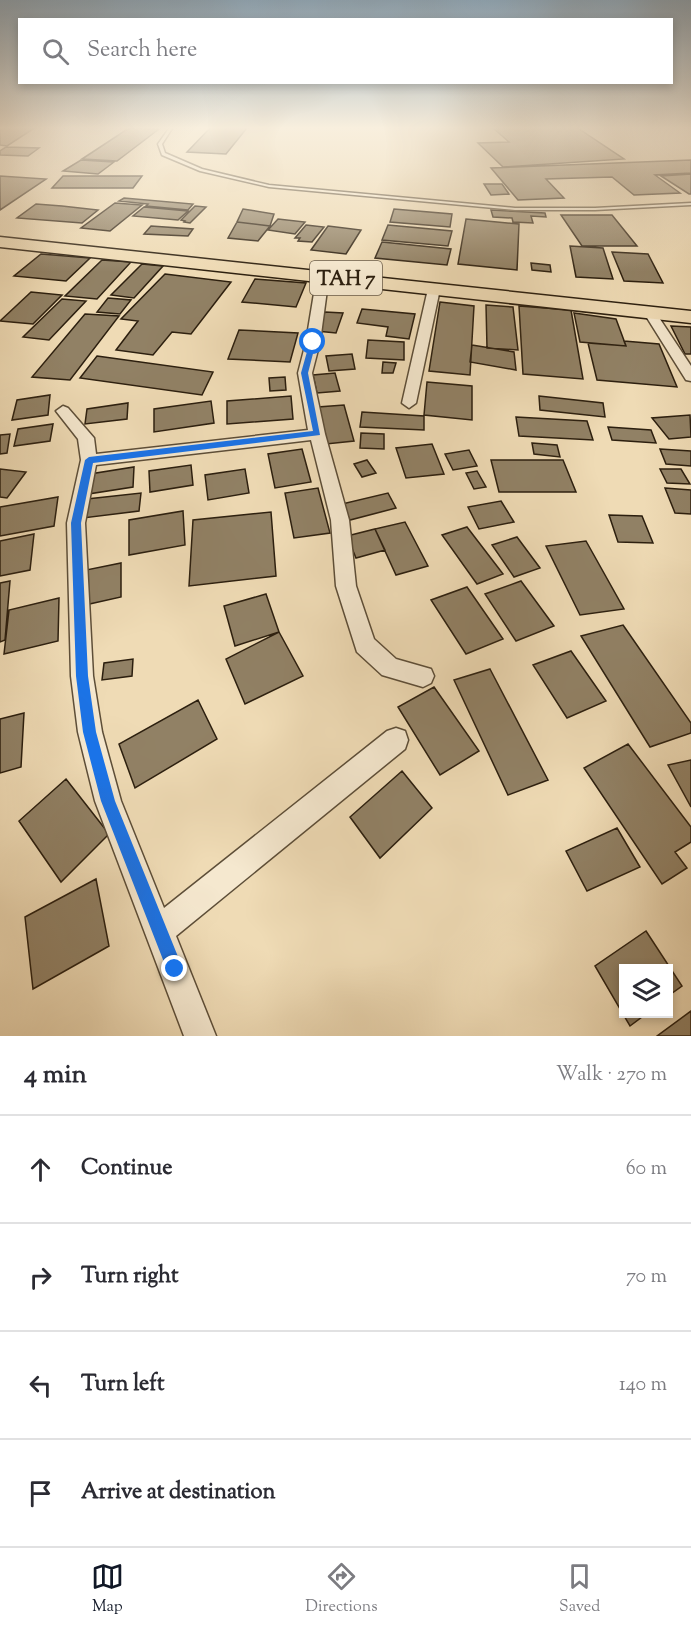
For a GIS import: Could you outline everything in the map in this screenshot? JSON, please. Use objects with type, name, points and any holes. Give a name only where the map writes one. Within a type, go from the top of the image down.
[{"type":"highway","name":"TAH 7","points":[[0,242],[323,275],[691,317]]},
{"type":"street","points":[[323,275],[313,342],[305,373],[317,434],[340,520],[346,586],[365,645],[390,668],[423,676]]},
{"type":"street","points":[[408,402],[434,288]]},
{"type":"street","points":[[650,313],[691,377]]},
{"type":"street","points":[[63,411],[86,438],[89,460],[76,523],[81,664],[90,732],[108,801],[200,1036]]},
{"type":"street","points":[[89,460],[317,434]]},
{"type":"street","points":[[160,930],[396,740]]},
{"type":"lane","points":[[224,175],[269,186],[515,209],[595,209],[691,204]]},
{"type":"building","points":[[497,175],[655,175],[680,193],[634,195],[612,177],[546,179],[564,198],[518,200]]},
{"type":"building","points":[[691,175],[691,194],[689,194],[661,176]]},
{"type":"building","points":[[0,176],[46,179],[0,210]]},
{"type":"building","points":[[63,176],[142,176],[133,188],[52,188]]},
{"type":"building","points":[[484,184],[502,184],[509,194],[491,195]]},
{"type":"building","points":[[124,198],[193,204],[188,210],[119,201]]},
{"type":"building","points":[[115,203],[142,205],[110,231],[81,228]]},
{"type":"building","points":[[36,204],[98,210],[82,223],[17,218]]},
{"type":"building","points":[[195,206],[206,207],[190,223],[181,220]]},
{"type":"building","points":[[144,207],[188,211],[178,220],[133,216]]},
{"type":"building","points":[[243,209],[274,214],[270,226],[237,222]]},
{"type":"building","points":[[394,209],[452,214],[450,227],[390,222]]},
{"type":"building","points":[[491,210],[545,213],[546,217],[531,216],[533,223],[513,222],[512,218],[493,217]]},
{"type":"building","points":[[561,215],[612,215],[637,246],[582,246]]},
{"type":"building","points":[[278,219],[305,222],[295,234],[268,230]]},
{"type":"building","points":[[466,219],[519,224],[517,270],[458,264]]},
{"type":"building","points":[[237,222],[270,226],[258,241],[228,238]]},
{"type":"building","points":[[306,225],[324,227],[312,242],[298,241],[300,238],[295,238]]},
{"type":"building","points":[[388,225],[452,231],[448,246],[382,240]]},
{"type":"building","points":[[151,226],[193,229],[188,236],[144,234]]},
{"type":"building","points":[[328,226],[361,230],[346,254],[311,250]]},
{"type":"building","points":[[382,242],[451,249],[447,265],[375,258]]},
{"type":"building","points":[[570,246],[603,248],[613,279],[576,277]]},
{"type":"building","points":[[612,252],[648,254],[663,283],[624,281]]},
{"type":"building","points":[[41,254],[90,258],[66,281],[14,276]]},
{"type":"building","points":[[102,260],[131,262],[97,299],[65,296]]},
{"type":"building","points":[[531,263],[550,265],[551,272],[532,270]]},
{"type":"building","points":[[142,264],[163,266],[134,298],[111,295]]},
{"type":"building","points":[[165,274],[231,282],[191,334],[172,332],[153,355],[116,350],[138,321],[121,319]]},
{"type":"building","points":[[255,279],[306,283],[296,307],[242,302]]},
{"type":"building","points":[[31,292],[62,295],[33,324],[0,321]]},
{"type":"building","points":[[108,298],[131,300],[120,314],[97,312]]},
{"type":"building","points":[[62,299],[86,301],[49,340],[23,337]]},
{"type":"building","points":[[440,302],[474,306],[470,375],[429,371]]},
{"type":"building","points":[[486,305],[513,307],[518,350],[487,348]]},
{"type":"building","points":[[519,306],[571,310],[583,379],[523,374]]},
{"type":"building","points":[[362,309],[415,314],[409,339],[386,336],[388,327],[357,323]]},
{"type":"building","points":[[325,312],[343,313],[336,333],[317,331]]},
{"type":"building","points":[[574,313],[616,319],[626,346],[580,342]]},
{"type":"building","points":[[85,314],[119,316],[70,380],[32,377]]},
{"type":"building","points":[[671,326],[691,327],[691,354],[685,354]]},
{"type":"building","points":[[239,330],[298,333],[290,362],[228,359]]},
{"type":"building","points":[[368,340],[404,342],[404,360],[366,358]]},
{"type":"building","points":[[624,341],[659,344],[677,387],[597,380],[588,343],[626,346]]},
{"type":"building","points":[[472,345],[514,352],[516,370],[470,362]]},
{"type":"building","points":[[352,354],[355,369],[329,371],[326,356]]},
{"type":"building","points":[[97,356],[213,372],[202,395],[80,378]]},
{"type":"building","points":[[383,362],[396,363],[393,373],[382,373]]},
{"type":"building","points":[[335,373],[340,391],[317,393],[313,375]]},
{"type":"building","points":[[285,377],[286,390],[270,391],[269,378]]},
{"type":"building","points":[[427,382],[472,386],[472,420],[424,415]]},
{"type":"building","points":[[50,395],[48,415],[12,420],[17,400]]},
{"type":"building","points":[[291,396],[293,419],[227,424],[227,401]]},
{"type":"building","points":[[539,396],[603,403],[605,417],[540,410]]},
{"type":"building","points":[[211,401],[214,423],[154,432],[154,409]]},
{"type":"building","points":[[128,403],[127,419],[85,424],[87,409]]},
{"type":"building","points":[[344,405],[354,441],[326,444],[318,407]]},
{"type":"building","points":[[362,412],[424,416],[424,430],[360,427]]},
{"type":"building","points":[[690,415],[691,437],[669,439],[652,418]]},
{"type":"building","points":[[516,417],[587,421],[593,440],[519,436]]},
{"type":"building","points":[[53,424],[50,441],[14,446],[18,429]]},
{"type":"building","points":[[608,427],[651,430],[656,443],[612,440]]},
{"type":"building","points":[[361,433],[384,434],[384,449],[360,448]]},
{"type":"building","points":[[10,434],[7,453],[0,454],[0,435]]},
{"type":"building","points":[[532,443],[557,445],[560,457],[534,454]]},
{"type":"building","points":[[432,444],[444,474],[406,478],[396,448]]},
{"type":"building","points":[[302,449],[311,482],[275,488],[268,454]]},
{"type":"building","points":[[660,449],[691,451],[691,466],[666,464]]},
{"type":"building","points":[[469,450],[477,466],[453,470],[445,454]]},
{"type":"building","points":[[367,460],[376,473],[362,477],[354,464]]},
{"type":"building","points":[[491,460],[563,460],[576,492],[499,492]]},
{"type":"building","points":[[191,465],[193,485],[150,492],[149,471]]},
{"type":"building","points":[[134,467],[133,487],[88,494],[90,474]]},
{"type":"building","points":[[0,469],[26,472],[7,498],[0,497]]},
{"type":"building","points":[[245,469],[249,493],[208,500],[205,475]]},
{"type":"building","points":[[660,469],[681,469],[690,484],[667,483]]},
{"type":"building","points":[[477,471],[486,487],[474,489],[466,473]]},
{"type":"building","points":[[318,488],[330,533],[294,538],[285,493]]},
{"type":"building","points":[[665,488],[691,490],[691,514],[675,513]]},
{"type":"building","points":[[141,493],[139,511],[83,518],[87,499]]},
{"type":"building","points":[[388,493],[396,508],[350,520],[342,504]]},
{"type":"building","points":[[58,497],[54,526],[0,536],[0,507]]},
{"type":"building","points":[[501,501],[514,522],[479,529],[468,507]]},
{"type":"building","points":[[183,511],[185,545],[129,555],[129,520]]},
{"type":"building","points":[[271,512],[276,576],[189,586],[193,520]]},
{"type":"building","points":[[609,515],[642,516],[653,543],[618,542]]},
{"type":"building","points":[[405,522],[428,566],[396,575],[375,529]]},
{"type":"building","points":[[467,527],[503,574],[477,584],[442,535]]},
{"type":"building","points":[[375,529],[385,550],[356,558],[347,536]]},
{"type":"building","points":[[34,534],[30,570],[0,576],[0,541]]},
{"type":"building","points":[[517,537],[540,568],[514,577],[492,545]]},
{"type":"building","points":[[586,541],[624,609],[580,615],[546,546]]},
{"type":"building","points":[[121,563],[121,597],[85,605],[86,570]]},
{"type":"building","points":[[10,581],[5,640],[0,642],[0,583]]},
{"type":"building","points":[[521,581],[554,626],[516,641],[485,594]]},
{"type":"building","points":[[467,587],[503,639],[466,654],[431,600]]},
{"type":"building","points":[[266,594],[279,632],[235,646],[224,606]]},
{"type":"building","points":[[59,598],[58,641],[4,654],[9,610]]},
{"type":"building","points":[[623,625],[691,723],[691,733],[650,747],[581,636]]},
{"type":"building","points":[[279,632],[303,676],[245,704],[226,659]]},
{"type":"building","points":[[571,651],[606,701],[567,718],[533,665]]},
{"type":"building","points":[[133,659],[132,676],[102,680],[104,663]]},
{"type":"building","points":[[490,669],[548,780],[508,795],[454,680]]},
{"type":"building","points":[[434,687],[479,751],[440,775],[398,707]]},
{"type":"building","points":[[198,700],[217,739],[135,788],[119,744]]},
{"type":"building","points":[[24,713],[21,767],[0,773],[0,719]]},
{"type":"building","points":[[628,744],[691,827],[691,842],[675,852],[687,868],[662,884],[584,768]]},
{"type":"building","points":[[691,760],[691,807],[668,765]]},
{"type":"building","points":[[402,771],[432,808],[380,858],[350,817]]},
{"type":"building","points":[[66,779],[109,834],[61,882],[19,821]]},
{"type":"building","points":[[617,828],[640,867],[587,891],[566,851]]},
{"type":"building","points":[[96,879],[109,946],[33,989],[25,917]]},
{"type":"building","points":[[646,931],[668,964],[619,964],[619,1007],[595,966]]},
{"type":"building","points":[[673,972],[682,986],[673,992]]},
{"type":"building","points":[[691,1011],[691,1036],[657,1036]]},
{"type":"building","points":[[625,1018],[641,1018],[630,1026]]},
{"type":"route","points":[[175,969],[108,801],[90,732],[82,676],[77,568],[76,523],[83,485],[89,460],[317,434],[305,373],[313,342]]}]
